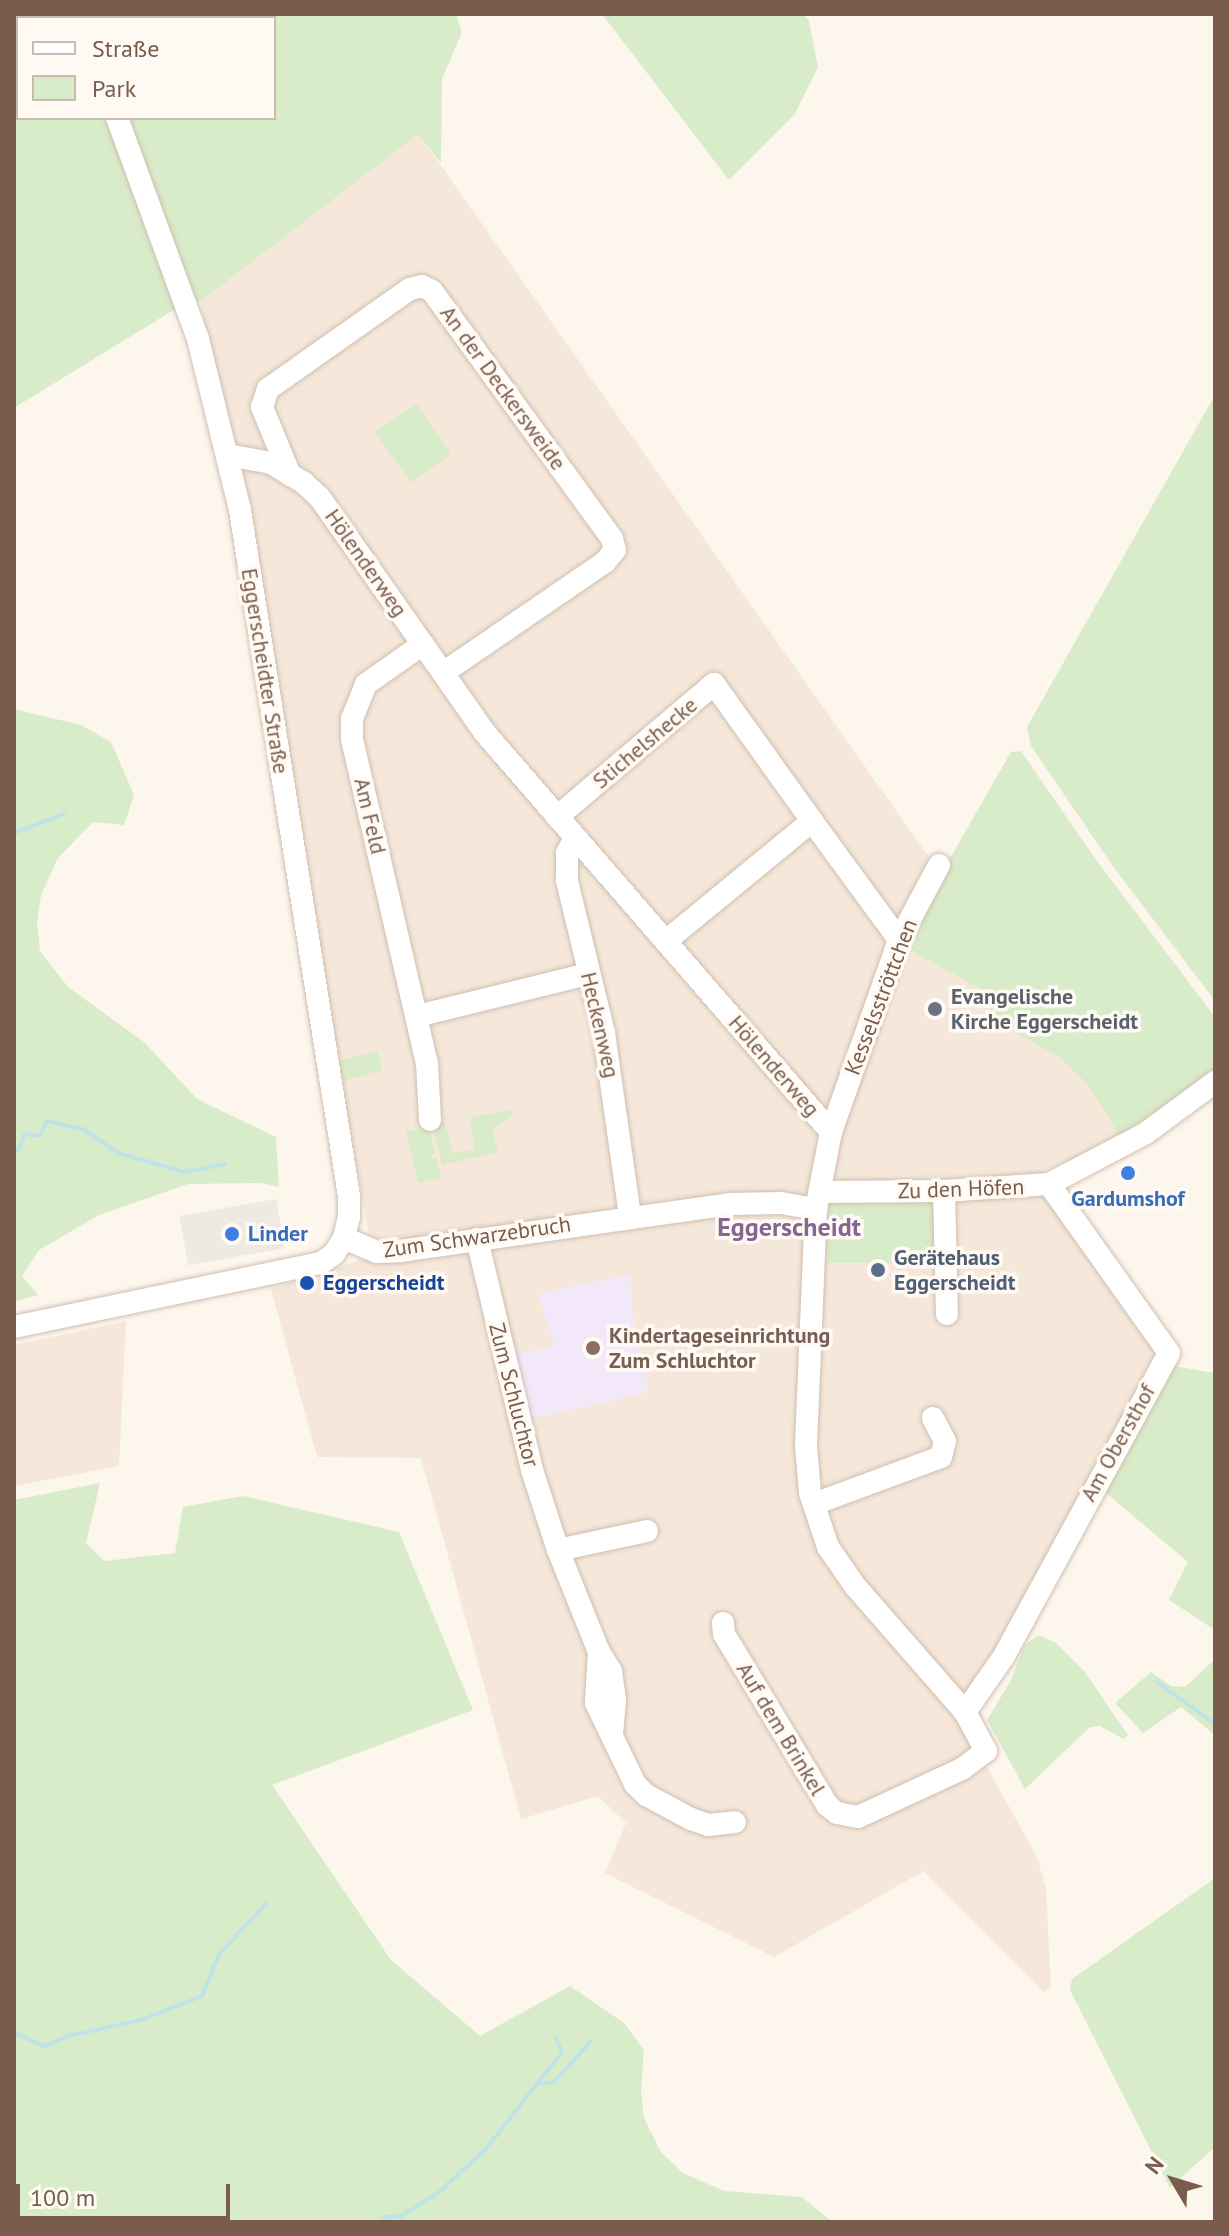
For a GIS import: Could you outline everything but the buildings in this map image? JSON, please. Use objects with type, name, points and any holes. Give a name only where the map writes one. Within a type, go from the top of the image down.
[{"type":"street","name":"Eggerscheidter Straße","points":[[118,120],[198,339],[229,464],[265,663],[349,1196],[349,1217],[344,1238]]},
{"type":"street","name":"An der Deckersweide","points":[[290,475],[262,407],[268,389],[410,289],[422,286],[432,291],[612,539],[615,550],[605,562],[443,673]]},
{"type":"street","name":"Hölenderweg","points":[[229,464],[263,460],[304,483],[325,505],[485,733],[831,1132],[818,1201],[806,1445],[814,1504],[828,1547],[840,1566],[965,1712],[986,1751]]},
{"type":"street","name":"Am Feld","points":[[423,644],[366,684],[352,718],[352,739],[427,1063],[430,1120]]},
{"type":"street","name":"Stichelshecke","points":[[557,817],[714,684],[899,940]]},
{"type":"street","points":[[666,941],[812,821]]},
{"type":"street","name":"Heckenweg","points":[[575,838],[567,853],[567,881],[616,1095],[630,1216]]},
{"type":"street","name":"Kesselsströttchen","points":[[831,1132],[899,940],[939,865]]},
{"type":"street","points":[[417,1016],[588,974]]},
{"type":"street","name":"Zu den Höfen","points":[[818,1201],[1049,1184],[1146,1133],[1215,1082]]},
{"type":"street","name":"Am Obersthof","points":[[965,1712],[1004,1656],[1169,1353],[1049,1184]]},
{"type":"street","points":[[944,1191],[947,1314]]},
{"type":"street","name":"Zum Schwarzebruch","points":[[344,1238],[377,1252],[730,1204],[818,1201]]},
{"type":"street","points":[[14,1327],[321,1263],[334,1254],[344,1238]]},
{"type":"street","name":"Zum Schluchtor","points":[[477,1239],[514,1402],[558,1550],[599,1652],[611,1671],[615,1700],[612,1736],[635,1784],[646,1795],[708,1825],[735,1822]]},
{"type":"street","points":[[814,1504],[941,1457],[945,1441],[933,1418]]},
{"type":"street","points":[[558,1550],[647,1531]]},
{"type":"street","name":"Auf dem Brinkel","points":[[723,1623],[724,1634],[755,1687],[827,1805],[837,1813],[858,1817],[962,1769],[986,1751]]},
{"type":"shaded area","points":[[418,133],[933,863],[897,940],[909,950],[990,994],[992,1019],[1059,1057],[1087,1084],[1122,1140],[1042,1171],[1155,1334],[1155,1354],[963,1724],[1037,1857],[1046,1889],[1051,1988],[1043,1992],[924,1871],[774,1957],[605,1873],[626,1823],[598,1796],[521,1819],[421,1458],[317,1457],[271,1289],[373,1256],[201,301]]},
{"type":"shaded area","points":[[276,1199],[285,1248],[188,1265],[179,1216]]},
{"type":"shaded area","name":"Kindertageseinrichtung Zum Schluchtor","points":[[630,1275],[633,1318],[649,1392],[527,1420],[512,1356],[555,1346],[538,1293]]},
{"type":"shaded area","points":[[126,1321],[119,1466],[14,1486],[14,1345]]},
{"type":"green space","points":[[14,14],[456,14],[462,32],[442,79],[441,163],[418,134],[201,301],[172,311],[14,408]]},
{"type":"green space","points":[[602,14],[803,14],[809,21],[818,67],[795,114],[729,180]]},
{"type":"green space","points":[[1215,395],[1215,1001],[1112,865],[1031,746],[1027,727]]},
{"type":"green space","points":[[416,403],[452,454],[411,482],[375,432]]},
{"type":"green space","points":[[14,709],[81,725],[111,742],[134,795],[124,825],[93,822],[58,858],[41,895],[37,923],[40,951],[68,987],[144,1042],[197,1099],[276,1137],[279,1187],[261,1183],[188,1184],[99,1215],[39,1250],[22,1276],[38,1295],[14,1302]]},
{"type":"green space","points":[[1021,751],[1094,857],[1215,1017],[1215,1073],[1122,1140],[1087,1084],[1059,1057],[991,1019],[990,994],[909,950],[949,860],[1011,752]]},
{"type":"green space","points":[[377,1051],[382,1070],[344,1081],[338,1061]]},
{"type":"green space","points":[[511,1109],[513,1116],[492,1128],[498,1152],[442,1165],[433,1125],[445,1122],[453,1154],[474,1149],[470,1118]]},
{"type":"green space","points":[[429,1126],[435,1153],[431,1155],[432,1159],[436,1158],[441,1178],[418,1183],[406,1132]]},
{"type":"green space","points":[[828,1199],[934,1199],[934,1263],[828,1263]]},
{"type":"green space","points":[[1174,1366],[1215,1373],[1215,1630],[1169,1600],[1188,1562],[1100,1488]]},
{"type":"green space","points":[[100,1483],[86,1543],[104,1561],[175,1553],[183,1507],[243,1496],[399,1532],[473,1710],[272,1785],[391,1960],[480,2036],[570,1986],[624,2023],[644,2050],[641,2090],[644,2118],[661,2152],[683,2173],[724,2191],[802,2197],[832,2222],[14,2222],[14,1500]]},
{"type":"green space","points":[[1038,1635],[1056,1643],[1084,1671],[1128,1735],[1124,1739],[1100,1726],[1090,1727],[1025,1789],[987,1720],[1011,1680],[1025,1645]]},
{"type":"green space","points":[[1215,1659],[1215,1735],[1181,1707],[1143,1733],[1115,1703],[1151,1672],[1171,1686],[1185,1687]]},
{"type":"green space","points":[[1215,1878],[1215,2147],[1170,2188],[1070,1990],[1072,1979]]},
{"type":"waterway","points":[[14,833],[64,814]]},
{"type":"waterway","points":[[14,1152],[18,1151],[25,1134],[40,1136],[47,1121],[83,1129],[118,1153],[185,1172],[225,1164]]},
{"type":"waterway","points":[[1157,1682],[1215,1724]]},
{"type":"waterway","points":[[14,2033],[45,2046],[68,2036],[141,2020],[202,1996],[219,1954],[267,1903]]},
{"type":"waterway","points":[[382,2222],[386,2217],[401,2216],[439,2192],[485,2150],[562,2052],[556,2038]]},
{"type":"waterway","points":[[536,2084],[554,2082],[591,2041]]},
{"type":"place","name":"Evangelische Kirche Eggerscheidt","points":[[935,1009]]},
{"type":"place","name":"Gardumshof","points":[[1128,1173]]},
{"type":"place","name":"Linder","points":[[232,1234]]},
{"type":"place","name":"Gerätehaus Eggerscheidt","points":[[878,1270]]},
{"type":"place","name":"Eggerscheidt","points":[[307,1283]]},
{"type":"place","name":"Kindertageseinrichtung Zum Schluchtor","points":[[593,1348]]},
{"type":"district","name":"Eggerscheidt","points":[[789,1227]]}]
